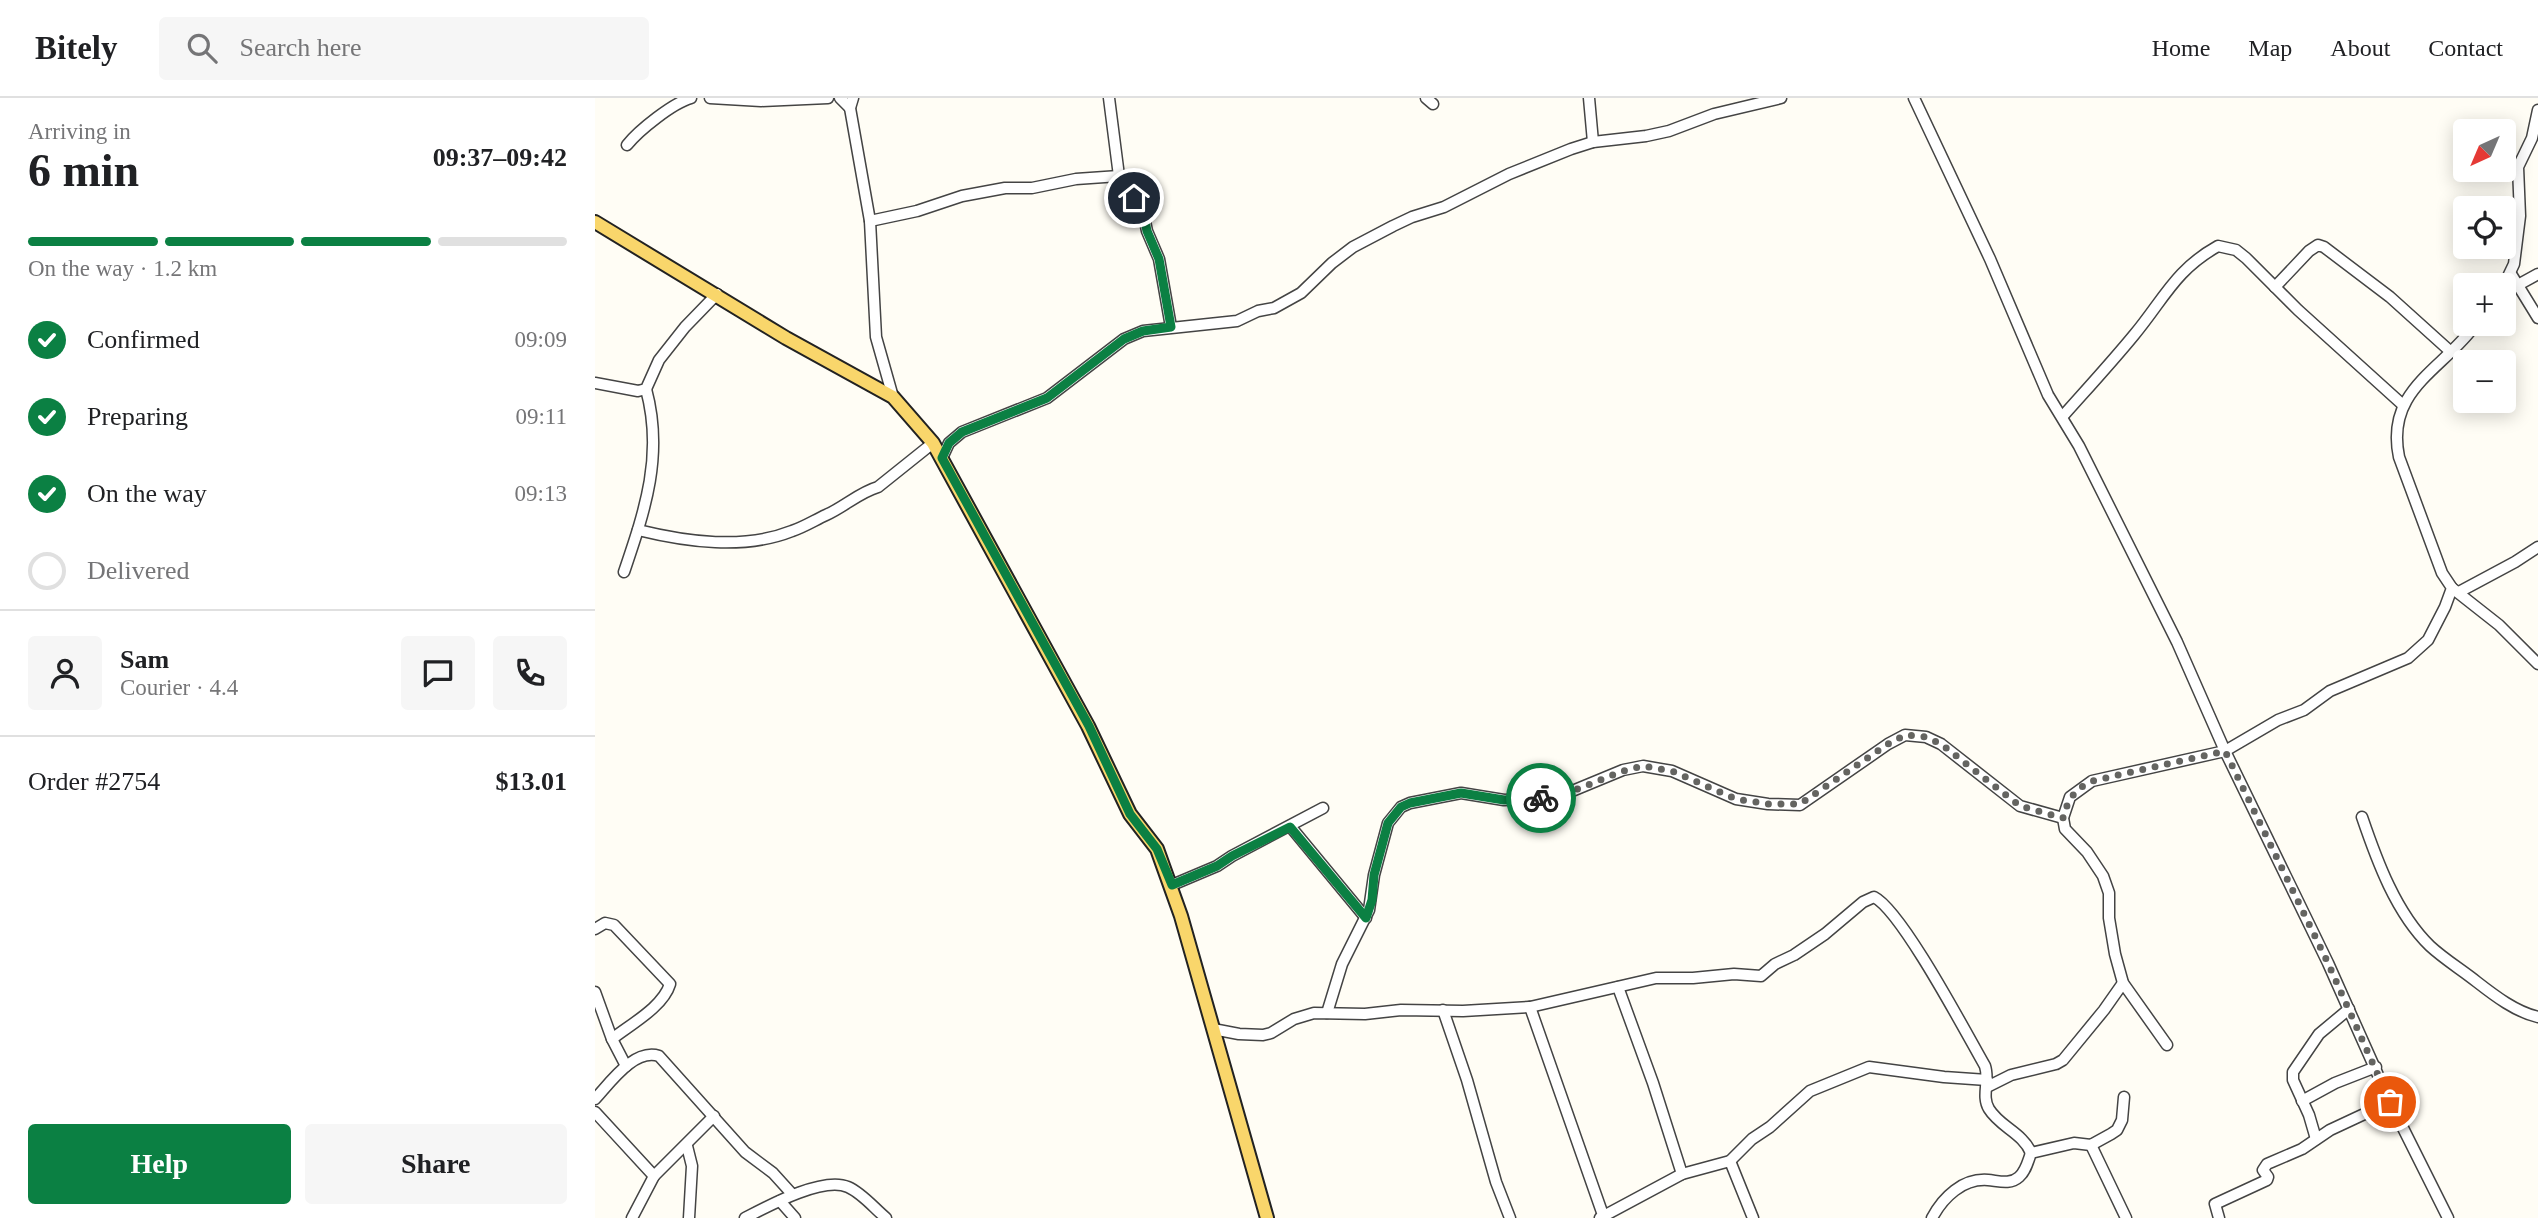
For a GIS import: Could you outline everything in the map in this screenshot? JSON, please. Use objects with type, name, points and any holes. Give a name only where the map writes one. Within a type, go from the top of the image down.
[{"type":"main road","points":[[595,222],[786,338],[893,397],[933,443],[1089,726],[1130,814],[1157,849],[1172,885],[1267,1218]]},
{"type":"street","points":[[627,145],[635,135],[679,102],[691,98]]},
{"type":"street","points":[[710,98],[761,101],[828,98]]},
{"type":"street","points":[[840,98],[852,103],[870,220],[876,337],[893,397]]},
{"type":"street","points":[[1109,98],[1119,176],[1142,207],[1147,231],[1159,259],[1171,327]]},
{"type":"street","points":[[1589,98],[1593,142]]},
{"type":"street","points":[[942,458],[949,443],[962,432],[1047,398],[1124,339],[1143,331],[1237,321],[1291,300],[1343,255],[1393,226],[1444,207],[1547,158],[1593,142],[1669,131],[1714,114],[1781,98]]},
{"type":"street","points":[[1914,98],[1990,259],[2048,396],[2063,416],[2177,642],[2225,751],[2349,1009],[2390,1102],[2448,1218]]},
{"type":"street","points":[[2511,273],[2520,216],[2518,167],[2532,138],[2538,110]]},
{"type":"street","points":[[870,220],[917,211],[961,196],[1005,188],[1032,188],[1076,179],[1119,176]]},
{"type":"street","points":[[2275,287],[2309,251],[2318,245],[2324,247],[2390,297],[2451,352]]},
{"type":"street","points":[[2063,416],[2137,332],[2171,283],[2187,266],[2218,246],[2236,250],[2403,405]]},
{"type":"street","points":[[2518,285],[2538,274]]},
{"type":"street","points":[[2516,282],[2538,318]]},
{"type":"street","points":[[624,572],[646,505],[654,448],[653,419],[646,389],[659,360],[685,327],[717,294]]},
{"type":"street","points":[[2465,336],[2414,387],[2403,405],[2396,444],[2442,573],[2455,590],[2500,625],[2538,664]]},
{"type":"street","points":[[595,383],[638,391],[646,389]]},
{"type":"street","points":[[638,530],[671,538],[709,542],[770,538],[839,510],[870,489],[878,487],[933,443]]},
{"type":"street","points":[[2167,1045],[2123,983],[2111,934],[2107,886],[2093,859],[2065,829],[2063,818],[2070,797],[2092,781],[2225,751],[2278,720],[2304,710],[2330,691],[2416,653],[2432,632],[2455,590],[2515,562],[2538,547]]},
{"type":"street","points":[[1327,1013],[1342,964],[1366,918],[1372,900],[1374,875],[1388,823],[1401,807],[1410,803],[1461,793],[1504,800],[1545,798],[1565,794],[1643,766],[1672,771],[1736,799],[1768,804],[1800,804],[1888,744],[1905,735],[1913,735],[1941,744],[2020,806],[2063,818]]},
{"type":"street","points":[[1172,885],[1217,866],[1323,808]]},
{"type":"street","points":[[2362,817],[2386,877],[2408,918],[2430,946],[2493,995],[2526,1014],[2538,1017]]},
{"type":"street","points":[[1290,827],[1366,918]]},
{"type":"street","points":[[1213,1029],[1263,1035],[1303,1015],[1530,1007],[1656,978],[1734,974],[1761,976],[1775,964],[1825,934],[1863,902],[1874,897],[1885,905],[1911,939],[1985,1066],[1985,1099],[1989,1109],[2024,1140],[2031,1153],[2027,1167],[2018,1178],[2005,1183],[1970,1181],[1951,1193],[1932,1218]]},
{"type":"street","points":[[595,929],[605,923],[614,925],[670,984],[655,1004],[612,1039]]},
{"type":"street","points":[[1530,1007],[1601,1217],[1682,1174],[1730,1161],[1810,1091],[1869,1067],[1987,1083],[2056,1064],[2063,1060],[2097,1019],[2123,983]]},
{"type":"street","points":[[1618,987],[1682,1174]]},
{"type":"street","points":[[595,992],[612,1039],[626,1066]]},
{"type":"street","points":[[2316,1139],[2309,1115],[2293,1080],[2294,1069],[2319,1034],[2349,1009]]},
{"type":"street","points":[[1443,1010],[1467,1080],[1496,1182],[1510,1218]]},
{"type":"street","points":[[595,1099],[626,1066],[647,1054],[659,1056],[745,1152],[773,1172],[792,1194]]},
{"type":"street","points":[[2302,1101],[2335,1083],[2376,1067]]},
{"type":"street","points":[[2031,1153],[2074,1143],[2091,1145],[2111,1134],[2120,1126],[2124,1097]]},
{"type":"street","points":[[2219,1218],[2215,1204],[2267,1180],[2263,1170],[2265,1166],[2302,1149],[2330,1130],[2390,1102]]},
{"type":"street","points":[[595,1112],[655,1177]]},
{"type":"street","points":[[632,1218],[655,1177],[714,1116]]},
{"type":"street","points":[[2091,1145],[2126,1218]]},
{"type":"street","points":[[687,1146],[692,1166],[689,1218]]},
{"type":"street","points":[[1730,1161],[1753,1218]]},
{"type":"street","points":[[745,1218],[792,1194],[837,1185],[845,1186],[886,1218]]},
{"type":"street","points":[[780,1201],[795,1218]]},
{"type":"way so far","points":[[1541,798],[1565,794],[1643,766],[1672,771],[1736,799],[1768,804],[1800,804],[1888,744],[1905,735],[1913,735],[1941,744],[2020,806],[2063,818],[2070,797],[2092,781],[2225,751],[2328,963],[2390,1102]]},
{"type":"route","points":[[1134,198],[1142,207],[1147,231],[1159,259],[1171,327],[1143,331],[1124,339],[1047,398],[962,432],[949,443],[942,458],[1089,726],[1130,814],[1157,849],[1172,885],[1217,866],[1290,827],[1366,918],[1388,823],[1401,807],[1461,793],[1504,800],[1541,798]]}]
